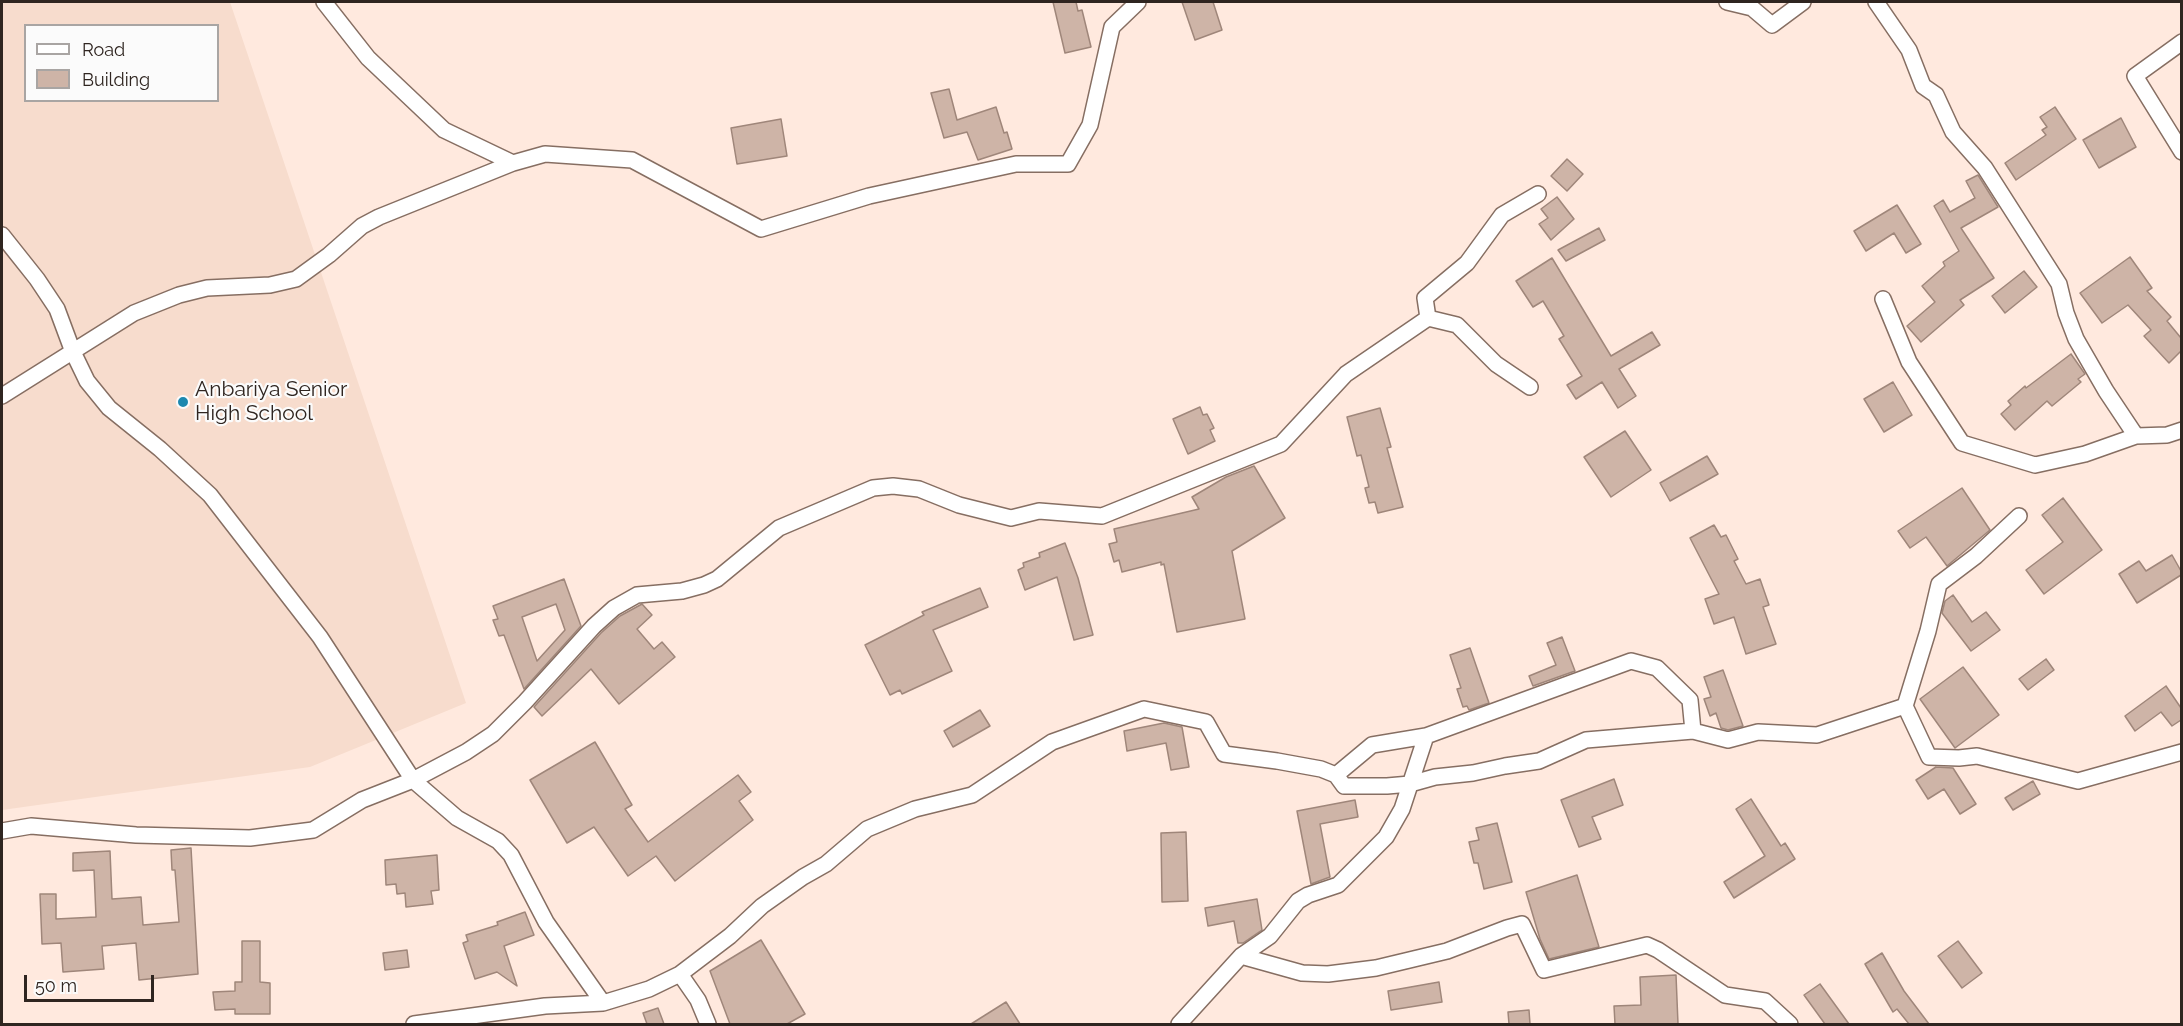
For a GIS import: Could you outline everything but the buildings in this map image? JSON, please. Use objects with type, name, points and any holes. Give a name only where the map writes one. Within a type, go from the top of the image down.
[{"type":"street","points":[[324,2],[368,58],[444,130],[513,163]]},
{"type":"street","points":[[2,396],[119,320],[179,295],[207,288],[270,285],[296,279],[324,259],[362,226],[379,217],[513,163],[545,154],[632,160],[761,229],[869,196],[1016,164],[1068,164],[1090,125],[1112,27],[1138,2]]},
{"type":"street","points":[[1728,2],[1752,8],[1772,25],[1803,2]]},
{"type":"street","points":[[1876,2],[1909,50],[1923,86],[1936,95],[1953,132],[1985,168],[2059,284],[2066,313],[2076,339],[2106,391],[2136,436]]},
{"type":"street","points":[[2181,42],[2135,76],[2181,152]]},
{"type":"street","points":[[1428,318],[1425,298],[1467,263],[1502,215],[1538,194]]},
{"type":"street","points":[[2,235],[37,279],[57,309],[87,381],[109,408],[160,449],[210,495],[320,637],[413,780],[457,818],[498,841],[512,855],[546,922],[603,1003]]},
{"type":"street","points":[[1883,299],[1910,362],[1962,443],[2036,465],[2085,454],[2136,436],[2167,435],[2181,430]]},
{"type":"street","points":[[2,831],[31,826],[136,835],[250,838],[313,830],[362,800],[413,780],[466,752],[493,734],[594,626],[614,608],[637,595],[682,591],[717,579],[779,528],[873,488],[893,486],[919,489],[959,505],[1011,518],[1039,511],[1102,516],[1281,444],[1346,374],[1428,318],[1457,325],[1496,364],[1530,387]]},
{"type":"street","points":[[2019,516],[1976,556],[1939,584],[1928,631],[1905,706],[1929,757],[1977,756],[2078,781],[2181,753]]},
{"type":"street","points":[[1336,775],[1372,745],[1426,736],[1631,661],[1657,668],[1689,700],[1693,731]]},
{"type":"street","points":[[414,1024],[545,1006],[603,1003],[649,989],[680,974],[730,936],[762,906],[826,864],[867,829],[915,809],[972,795],[1052,742],[1144,710],[1206,722],[1224,754],[1321,769],[1336,775],[1344,786],[1410,784],[1435,777],[1473,773],[1539,761],[1586,740],[1693,731],[1728,740],[1758,732],[1818,735],[1905,706]]},
{"type":"street","points":[[1179,1024],[1195,1017],[1240,956],[1270,936],[1298,901],[1308,895],[1338,885],[1386,837],[1402,809],[1426,736]]},
{"type":"street","points":[[1240,956],[1302,973],[1376,968],[1447,951],[1522,924],[1544,970],[1647,945],[1725,995],[1766,1001],[1790,1024]]},
{"type":"street","points":[[680,974],[698,1000],[708,1024]]},
{"type":"shaded area","name":"Anbariya Senior High School","points":[[2,2],[230,2],[466,703],[310,767],[2,810]]},
{"type":"place","name":"Anbariya Senior High School","points":[[183,402]]}]
